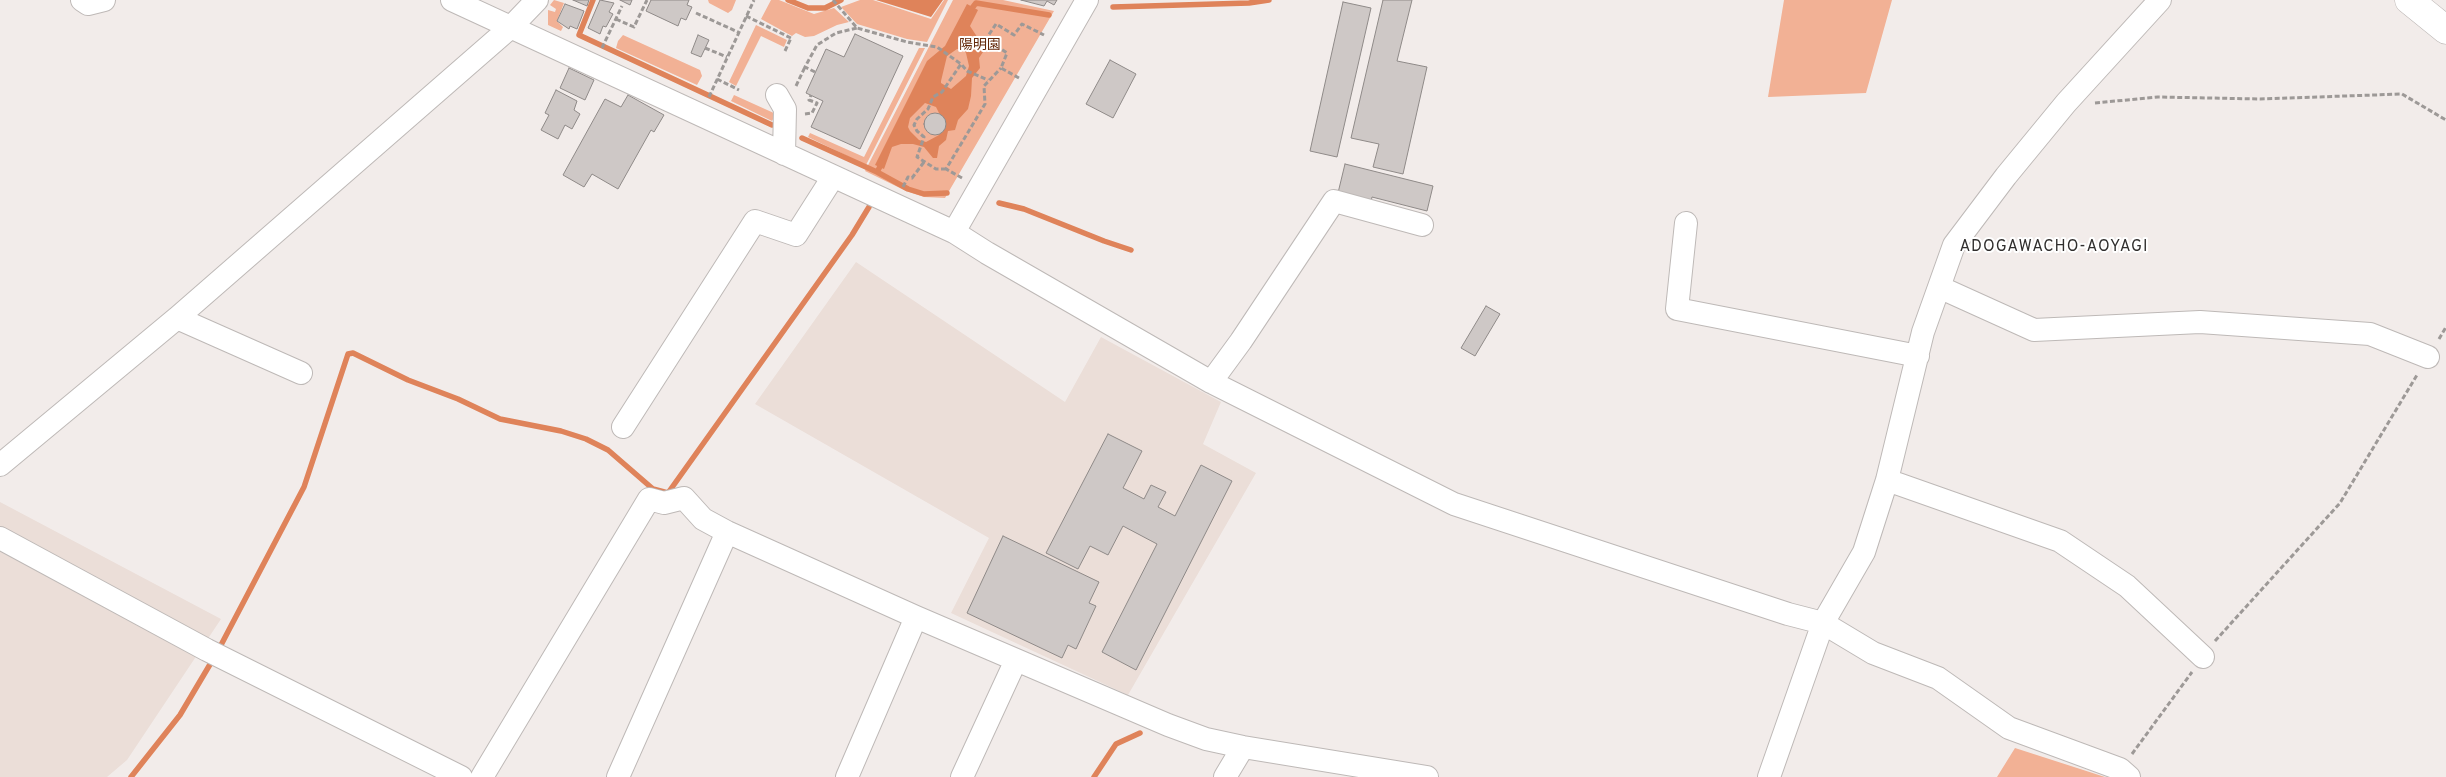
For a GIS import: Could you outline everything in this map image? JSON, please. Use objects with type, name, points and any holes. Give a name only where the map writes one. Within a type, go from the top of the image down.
[{"type":"highway","points":[[2409,0],[2446,30]]},
{"type":"street","points":[[82,0],[88,4],[104,0]]},
{"type":"street","points":[[452,0],[512,26],[954,232],[986,253],[1211,382],[1454,504],[1788,614],[1823,623],[1873,654],[1938,678],[2009,728],[2125,773]]},
{"type":"street","points":[[0,465],[177,318],[512,26],[537,0]]},
{"type":"street","points":[[954,232],[1086,0]]},
{"type":"street","points":[[1769,777],[1823,623],[1864,552],[1887,480],[1918,356],[1954,245],[2006,176],[2066,103],[2160,0]]},
{"type":"street","points":[[777,95],[785,109],[784,154]]},
{"type":"street","points":[[623,427],[755,221],[796,235],[833,176]]},
{"type":"street","points":[[1211,382],[1241,341],[1334,202],[1422,224]]},
{"type":"street","points":[[1686,223],[1677,309],[1918,356]]},
{"type":"street","points":[[1939,287],[2034,330],[2200,322],[2370,334],[2428,357]]},
{"type":"street","points":[[177,318],[301,373]]},
{"type":"street","points":[[1887,480],[2060,541],[2126,586],[2203,656]]},
{"type":"street","points":[[482,777],[648,499],[664,503],[684,498],[703,519],[726,532],[916,618],[1206,740],[1427,777]]},
{"type":"street","points":[[618,777],[726,532]]},
{"type":"street","points":[[0,538],[207,650],[461,777]]},
{"type":"street","points":[[847,777],[916,618]]},
{"type":"street","points":[[962,777],[1016,660]]},
{"type":"street","points":[[1225,777],[1243,747]]},
{"type":"path","points":[[616,20],[634,27],[646,0]]},
{"type":"path","points":[[711,92],[754,0]]},
{"type":"path","points":[[833,0],[857,28]]},
{"type":"path","points":[[604,44],[622,6]]},
{"type":"path","points":[[696,13],[738,32]]},
{"type":"path","points":[[746,16],[792,39],[785,51]]},
{"type":"path","points":[[946,169],[985,104],[984,86],[1001,68],[1007,54],[986,39],[996,24],[1014,35],[1022,24],[1045,36]]},
{"type":"path","points":[[815,72],[805,67],[817,45],[836,33],[857,28],[906,42],[943,48],[967,71],[988,80]]},
{"type":"path","points":[[705,48],[727,57]]},
{"type":"path","points":[[961,64],[942,92],[933,97],[928,109],[916,119],[914,125],[916,131],[924,137],[917,156],[936,169],[946,169],[962,178]]},
{"type":"path","points":[[1001,68],[1020,78]]},
{"type":"path","points":[[717,79],[739,90]]},
{"type":"path","points":[[2066,103],[2109,104],[2158,97],[2260,99],[2402,94],[2446,120]]},
{"type":"path","points":[[796,112],[803,114],[812,113],[817,103],[809,100],[811,95]]},
{"type":"path","points":[[904,183],[908,177],[912,178],[924,162]]},
{"type":"path","points":[[2125,773],[2203,656],[2224,629],[2340,503],[2446,327]]},
{"type":"shaded area","points":[[876,0],[943,0],[931,17]]},
{"type":"shaded area","points":[[967,4],[978,10],[970,26],[985,49],[979,58],[980,68],[972,78],[968,109],[958,120],[955,130],[948,131],[946,140],[939,146],[937,158],[933,158],[924,147],[913,144],[901,144],[892,147],[884,169],[875,165],[927,61],[945,46]],"holes":[[[957,49],[963,49],[966,53],[969,66],[966,76],[951,89],[941,83],[941,81],[947,56]],[[925,103],[936,107],[940,115],[939,135],[926,142],[919,140],[908,127],[910,118]]]},
{"type":"shaded area","points":[[856,262],[1065,402],[1101,337],[1221,402],[1203,444],[1256,473],[1128,695],[951,613],[989,538],[755,404]]},
{"type":"shaded area","points":[[0,502],[221,619],[127,760],[107,777],[0,777]]},
{"type":"green space","points":[[554,0],[564,3],[557,21],[563,27],[561,31],[548,25],[548,10],[555,12],[556,9],[550,5]]},
{"type":"green space","points":[[708,0],[736,0],[732,10],[728,13],[709,3]]},
{"type":"green space","points":[[771,0],[779,0],[814,14],[834,8],[849,22],[837,25],[814,36],[805,37],[796,33],[792,36],[761,19]]},
{"type":"green space","points":[[860,0],[873,0],[931,19],[944,0],[948,0],[927,42],[907,39],[857,24],[841,7]]},
{"type":"green space","name":"陽明園","points":[[953,0],[1003,0],[1054,11],[945,198],[924,197],[906,191],[865,171]]},
{"type":"green space","points":[[1784,0],[1892,0],[1866,93],[1768,97]]},
{"type":"green space","points":[[756,25],[787,40],[784,47],[761,36],[736,86],[729,82]]},
{"type":"green space","points":[[623,35],[700,70],[702,76],[697,85],[616,48],[618,41]]},
{"type":"green space","points":[[919,48],[925,48],[866,165],[808,137],[810,133],[864,157]]},
{"type":"green space","points":[[734,95],[776,114],[772,121],[731,101]]},
{"type":"green space","points":[[2015,748],[2105,777],[1997,777]]},
{"type":"building","points":[[573,0],[589,0],[587,6]]},
{"type":"building","points":[[600,0],[614,3],[609,12],[613,14],[606,27],[603,26],[600,34],[588,28]]},
{"type":"building","points":[[620,0],[632,0],[630,5]]},
{"type":"building","points":[[651,0],[689,0],[687,5],[692,7],[686,20],[681,18],[678,26],[646,11]]},
{"type":"building","points":[[1021,0],[1057,0],[1054,5],[1047,1],[1044,6]]},
{"type":"building","points":[[1383,0],[1412,0],[1397,61],[1427,67],[1403,174],[1373,167],[1379,144],[1351,138]]},
{"type":"building","points":[[1343,2],[1371,8],[1337,157],[1310,151]]},
{"type":"building","points":[[565,4],[584,11],[577,29],[570,26],[569,29],[557,21]]},
{"type":"building","points":[[855,34],[903,56],[860,149],[811,127],[823,101],[806,93],[826,49],[844,57]]},
{"type":"building","points":[[698,35],[709,40],[701,57],[691,53]]},
{"type":"building","points":[[1110,60],[1136,74],[1113,118],[1086,104]]},
{"type":"building","points":[[569,68],[594,80],[585,100],[560,88]]},
{"type":"building","points":[[556,90],[577,101],[574,110],[580,114],[572,129],[565,125],[558,139],[541,130],[549,115],[545,113]]},
{"type":"building","points":[[628,95],[664,115],[654,132],[651,130],[618,189],[592,174],[584,187],[563,175],[605,99],[621,107]]},
{"type":"building","points":[[935,113],[943,116],[946,124],[943,132],[935,135],[927,132],[924,124],[927,116]]},
{"type":"building","points":[[1345,164],[1433,186],[1427,211],[1372,197],[1370,206],[1337,197]]},
{"type":"building","points":[[1486,306],[1500,314],[1475,356],[1461,348]]},
{"type":"building","points":[[1108,434],[1142,451],[1123,488],[1144,499],[1151,485],[1166,492],[1158,507],[1175,516],[1201,465],[1232,481],[1136,670],[1102,652],[1157,544],[1123,526],[1108,555],[1090,546],[1078,569],[1046,553]]},
{"type":"building","points":[[1003,536],[1099,582],[1089,603],[1096,606],[1076,649],[1068,645],[1062,658],[967,613]]},
{"type":"waterway","points":[[593,0],[579,35],[772,125]]},
{"type":"waterway","points":[[788,0],[808,8],[825,8],[841,0]]},
{"type":"waterway","points":[[1113,7],[1249,3],[1269,0]]},
{"type":"waterway","points":[[969,12],[976,3],[1049,15]]},
{"type":"waterway","points":[[802,138],[877,172],[908,189],[924,194],[947,193]]},
{"type":"waterway","points":[[877,172],[882,163]]},
{"type":"waterway","points":[[999,203],[1024,209],[1131,250]]},
{"type":"waterway","points":[[221,645],[304,487],[348,354],[353,353],[408,380],[458,399],[500,419],[561,431],[586,439],[608,450],[653,489],[668,493],[852,235],[869,207]]},
{"type":"waterway","points":[[131,777],[180,715],[212,661]]},
{"type":"waterway","points":[[1094,777],[1116,744],[1140,733]]},
{"type":"district","name":"ADOGAWACHO-AOYAGI","points":[[2054,248]]}]
